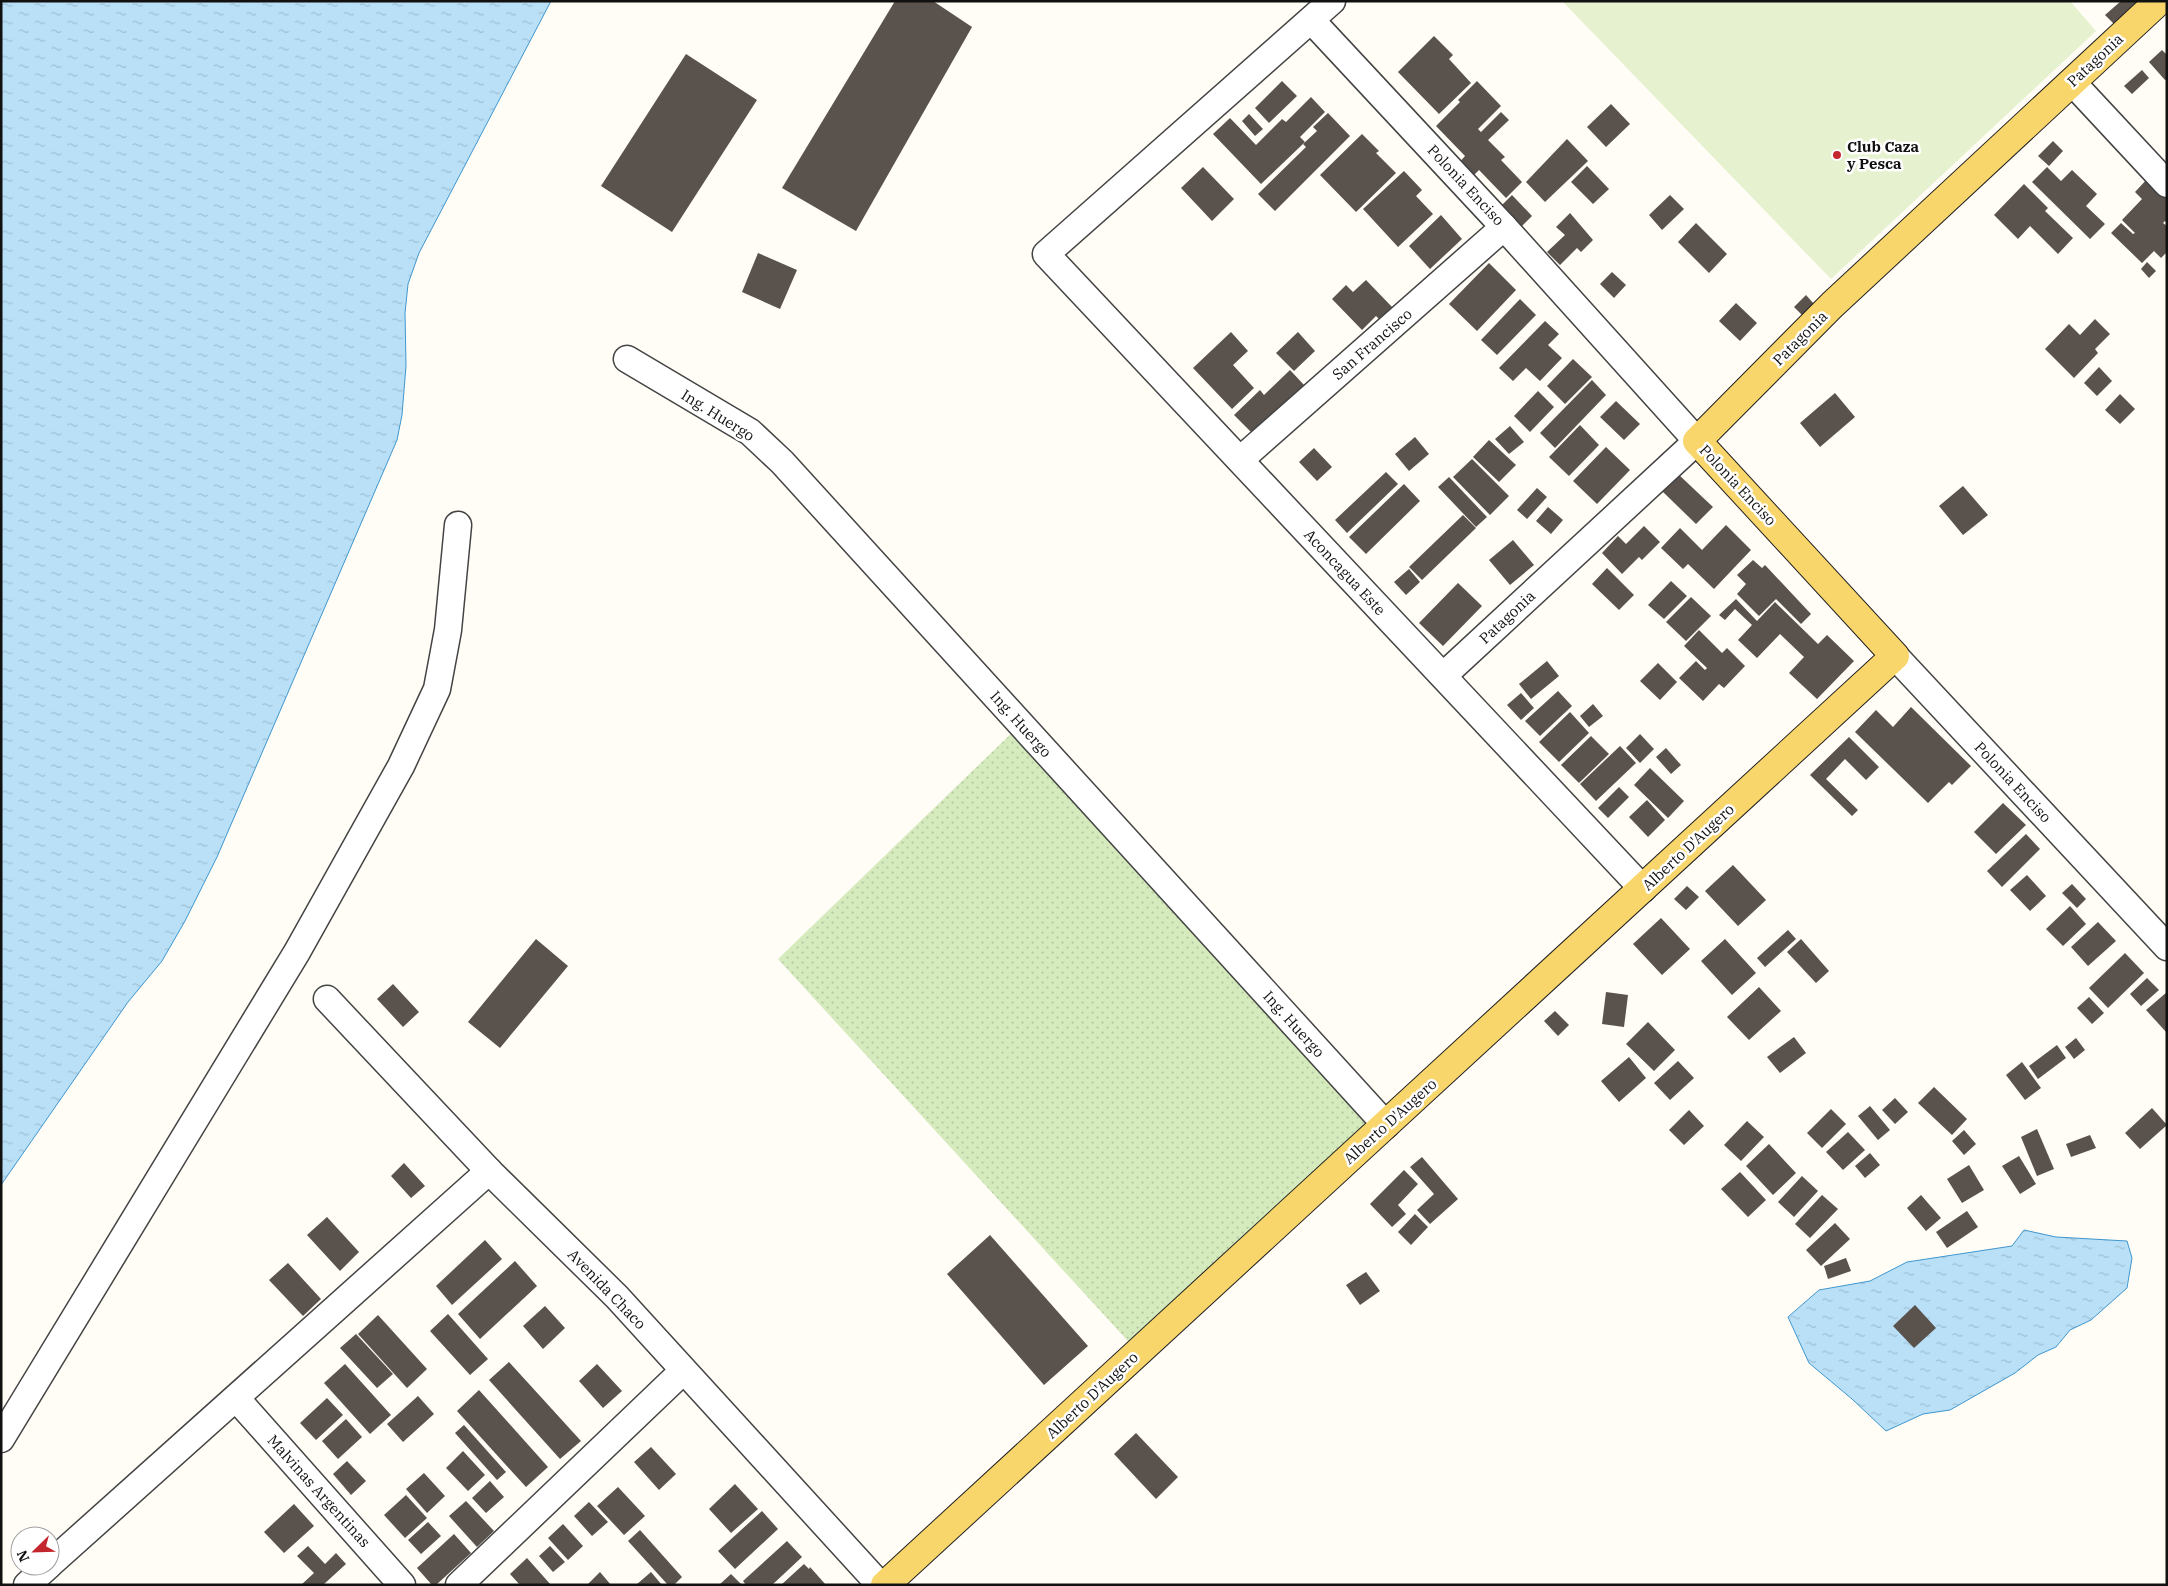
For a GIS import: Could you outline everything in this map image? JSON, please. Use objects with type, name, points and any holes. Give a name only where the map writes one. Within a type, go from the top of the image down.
[{"type":"main road","name":"Patagonia","points":[[1697,441],[1832,305],[2159,1]]},
{"type":"main road","name":"Polonia Enciso","points":[[1697,441],[1895,656]]},
{"type":"main road","name":"Alberto D'Augero","points":[[885,1585],[1895,656]]},
{"type":"street","points":[[1312,21],[1332,1]]},
{"type":"street","name":"Polonia Enciso","points":[[1312,21],[1504,227],[1697,441]]},
{"type":"street","name":"Aconcagua Este","points":[[1312,21],[1046,254],[1643,889]]},
{"type":"street","points":[[2072,82],[2167,184]]},
{"type":"street","name":"San Francisco","points":[[1240,460],[1504,227]]},
{"type":"street","name":"Ing. Huergo","points":[[628,360],[750,432],[782,462],[1386,1125]]},
{"type":"street","name":"Patagonia","points":[[1443,676],[1697,441]]},
{"type":"street","points":[[1,1439],[297,952],[401,766],[437,689],[448,630],[458,525]]},
{"type":"street","name":"Polonia Enciso","points":[[1895,656],[2167,947]]},
{"type":"street","name":"Avenida Chaco","points":[[327,999],[489,1171],[617,1297],[880,1585]]},
{"type":"street","points":[[60,1555],[489,1171]]},
{"type":"street","points":[[459,1585],[683,1371]]},
{"type":"street","name":"Malvinas Argentinas","points":[[236,1398],[402,1585]]},
{"type":"street","points":[[27,1585],[37,1576]]},
{"type":"green space","name":"Club Caza y Pesca","points":[[1562,1],[2070,1],[2096,31],[1831,279]]},
{"type":"green space","points":[[1021,724],[1386,1125],[1138,1352],[778,959]]},
{"type":"water","points":[[1,1],[551,1],[419,253],[408,284],[405,313],[406,366],[402,415],[397,440],[217,857],[185,921],[162,961],[128,1002],[1,1185]]},
{"type":"water","points":[[2024,1230],[2056,1237],[2127,1241],[2132,1258],[2127,1288],[2091,1320],[2070,1330],[2056,1347],[2038,1355],[2015,1373],[1950,1410],[1923,1414],[1886,1431],[1809,1363],[1788,1317],[1819,1290],[1870,1281],[1907,1262],[2012,1246]]},
{"type":"building","points":[[895,1],[933,1],[972,27],[856,231],[782,188]]},
{"type":"building","points":[[2121,1],[2135,1],[2140,7],[2117,27],[2105,15]]},
{"type":"building","points":[[1434,36],[1453,55],[1449,59],[1471,83],[1439,114],[1398,72]]},
{"type":"building","points":[[2162,50],[2167,55],[2167,79],[2165,80],[2149,62]]},
{"type":"building","points":[[686,54],[757,100],[672,232],[601,186]]},
{"type":"building","points":[[2142,70],[2149,78],[2132,94],[2124,86]]},
{"type":"building","points":[[1282,81],[1297,96],[1269,123],[1255,108]]},
{"type":"building","points":[[1477,81],[1501,106],[1478,129],[1481,132],[1501,112],[1509,120],[1488,140],[1505,157],[1501,160],[1522,182],[1506,198],[1479,170],[1470,179],[1457,165],[1465,156],[1436,126],[1460,102],[1458,100]]},
{"type":"building","points":[[1311,97],[1325,112],[1300,137],[1305,142],[1261,184],[1213,134],[1230,118],[1256,145],[1282,119],[1286,122]]},
{"type":"building","points":[[1611,104],[1630,124],[1606,147],[1587,127]]},
{"type":"building","points":[[1328,113],[1350,136],[1275,211],[1258,194],[1306,147],[1303,144],[1317,131],[1313,127]]},
{"type":"building","points":[[1249,114],[1263,129],[1255,136],[1242,121]]},
{"type":"building","points":[[1362,134],[1379,151],[1376,153],[1396,173],[1356,212],[1320,175]]},
{"type":"building","points":[[1567,139],[1588,161],[1545,202],[1526,182]]},
{"type":"building","points":[[2053,141],[2063,151],[2049,166],[2038,156]]},
{"type":"building","points":[[1587,166],[1609,189],[1593,204],[1571,182]]},
{"type":"building","points":[[1203,167],[1234,199],[1212,221],[1181,188]]},
{"type":"building","points":[[2047,167],[2061,181],[2072,170],[2097,194],[2086,206],[2105,224],[2090,239],[2032,182]]},
{"type":"building","points":[[1404,171],[1422,190],[1416,196],[1433,214],[1398,247],[1363,209]]},
{"type":"building","points":[[2149,177],[2167,195],[2167,223],[2165,221],[2163,223],[2167,226],[2167,252],[2161,258],[2154,251],[2142,263],[2111,233],[2121,223],[2133,234],[2135,233],[2122,220],[2142,199],[2135,192]]},
{"type":"building","points":[[2024,184],[2048,208],[2045,211],[2073,238],[2058,254],[2030,226],[2018,239],[1994,215]]},
{"type":"building","points":[[1512,195],[1532,216],[1521,227],[1501,206]]},
{"type":"building","points":[[1670,195],[1684,209],[1662,230],[1649,215]]},
{"type":"building","points":[[1570,213],[1593,240],[1581,252],[1577,248],[1560,265],[1547,252],[1565,235],[1556,227]]},
{"type":"building","points":[[1441,215],[1462,239],[1430,269],[1409,246]]},
{"type":"building","points":[[1696,223],[1727,254],[1709,273],[1678,242]]},
{"type":"building","points":[[758,253],[797,270],[780,309],[742,292]]},
{"type":"building","points":[[2147,262],[2156,271],[2149,278],[2141,269]]},
{"type":"building","points":[[1489,263],[1516,290],[1477,331],[1449,304]]},
{"type":"building","points":[[1612,272],[1626,285],[1614,298],[1600,284]]},
{"type":"building","points":[[1366,280],[1393,308],[1380,320],[1376,316],[1362,330],[1332,299],[1346,285],[1353,292]]},
{"type":"building","points":[[1806,295],[1814,304],[1803,316],[1794,307]]},
{"type":"building","points":[[1520,299],[1536,315],[1497,355],[1481,340]]},
{"type":"building","points":[[1736,303],[1757,323],[1740,341],[1719,321]]},
{"type":"building","points":[[2095,319],[2110,334],[2095,349],[2098,353],[2074,378],[2045,349],[2069,324],[2080,335]]},
{"type":"building","points":[[1545,321],[1559,334],[1548,345],[1562,358],[1540,381],[1526,368],[1513,381],[1499,368]]},
{"type":"building","points":[[1231,332],[1248,351],[1233,365],[1254,388],[1232,409],[1193,368]]},
{"type":"building","points":[[1298,332],[1315,351],[1294,371],[1276,353]]},
{"type":"building","points":[[1573,359],[1592,377],[1565,404],[1547,386]]},
{"type":"building","points":[[2099,367],[2112,381],[2097,396],[2084,383]]},
{"type":"building","points":[[1290,370],[1305,386],[1255,436],[1234,415],[1260,390],[1264,395]]},
{"type":"building","points":[[1592,380],[1606,395],[1555,448],[1540,433]]},
{"type":"building","points":[[1538,391],[1554,407],[1530,432],[1514,416]]},
{"type":"building","points":[[1835,393],[1855,417],[1820,447],[1800,423]]},
{"type":"building","points":[[2120,394],[2135,409],[2120,424],[2105,410]]},
{"type":"building","points":[[1616,401],[1640,424],[1624,440],[1600,417]]},
{"type":"building","points":[[1580,425],[1599,445],[1569,476],[1549,457]]},
{"type":"building","points":[[1510,426],[1524,442],[1509,454],[1495,439]]},
{"type":"building","points":[[1415,437],[1429,454],[1409,471],[1395,454]]},
{"type":"building","points":[[1489,440],[1516,465],[1499,482],[1473,457]]},
{"type":"building","points":[[1606,447],[1630,470],[1597,504],[1573,481]]},
{"type":"building","points":[[1314,448],[1332,467],[1317,481],[1299,462]]},
{"type":"building","points":[[1472,459],[1509,496],[1490,515],[1453,477]]},
{"type":"building","points":[[1386,472],[1398,484],[1347,533],[1335,520]]},
{"type":"building","points":[[1678,474],[1713,507],[1696,524],[1662,491]]},
{"type":"building","points":[[1449,477],[1487,517],[1476,527],[1438,487]]},
{"type":"building","points":[[1404,484],[1420,501],[1366,554],[1349,537]]},
{"type":"building","points":[[1963,486],[1988,515],[1963,535],[1939,506]]},
{"type":"building","points":[[1537,488],[1547,497],[1527,519],[1517,510]]},
{"type":"building","points":[[1548,507],[1563,520],[1551,534],[1536,521]]},
{"type":"building","points":[[1463,515],[1476,528],[1422,580],[1409,567]]},
{"type":"building","points":[[1726,525],[1751,550],[1714,589],[1688,564],[1683,569],[1661,548],[1680,528],[1702,550]]},
{"type":"building","points":[[1644,526],[1660,542],[1642,560],[1639,557],[1622,574],[1602,553],[1618,536],[1626,544]]},
{"type":"building","points":[[1513,540],[1534,565],[1510,585],[1489,560]]},
{"type":"building","points":[[1753,560],[1762,568],[1765,565],[1811,614],[1801,624],[1776,599],[1759,616],[1737,594],[1746,584],[1737,575]]},
{"type":"building","points":[[1607,568],[1634,595],[1619,610],[1592,584]]},
{"type":"building","points":[[1409,569],[1420,582],[1406,595],[1394,582]]},
{"type":"building","points":[[1671,581],[1687,596],[1664,619],[1648,605]]},
{"type":"building","points":[[1458,583],[1482,606],[1443,646],[1419,623]]},
{"type":"building","points":[[1691,597],[1711,616],[1686,641],[1666,622]]},
{"type":"building","points":[[1736,599],[1757,621],[1775,602],[1818,644],[1827,635],[1854,661],[1817,699],[1789,673],[1804,657],[1780,634],[1757,658],[1738,640],[1752,625],[1735,609],[1725,620],[1719,615]]},
{"type":"building","points":[[1699,630],[1722,653],[1727,648],[1745,666],[1724,688],[1719,684],[1703,701],[1679,678],[1696,661],[1705,670],[1707,668],[1684,646]]},
{"type":"building","points":[[1547,661],[1559,676],[1531,699],[1519,684]]},
{"type":"building","points":[[1658,663],[1677,682],[1660,700],[1640,681]]},
{"type":"building","points":[[1558,691],[1572,706],[1540,736],[1525,721]]},
{"type":"building","points":[[1521,693],[1534,708],[1521,720],[1507,705]]},
{"type":"building","points":[[1593,704],[1603,716],[1589,727],[1580,716]]},
{"type":"building","points":[[1911,707],[1971,766],[1952,785],[1949,782],[1928,803],[1855,732],[1876,710],[1893,727]]},
{"type":"building","points":[[1570,712],[1589,733],[1559,762],[1539,742]]},
{"type":"building","points":[[1640,734],[1654,749],[1640,763],[1626,748]]},
{"type":"building","points":[[1591,736],[1609,754],[1579,783],[1561,765]]},
{"type":"building","points":[[1849,737],[1879,767],[1866,780],[1845,759],[1826,779],[1858,810],[1852,816],[1810,775]]},
{"type":"building","points":[[1620,746],[1636,763],[1596,801],[1580,784]]},
{"type":"building","points":[[1666,748],[1681,765],[1671,774],[1656,757]]},
{"type":"building","points":[[1650,768],[1684,801],[1668,818],[1634,785]]},
{"type":"building","points":[[1619,787],[1629,797],[1608,818],[1598,808]]},
{"type":"building","points":[[1647,800],[1665,820],[1648,837],[1629,817]]},
{"type":"building","points":[[2003,803],[2026,825],[1996,854],[1974,832]]},
{"type":"building","points":[[2026,834],[2040,849],[2002,887],[1987,871]]},
{"type":"building","points":[[1733,865],[1766,900],[1738,926],[1705,891]]},
{"type":"building","points":[[2027,875],[2046,896],[2030,911],[2010,890]]},
{"type":"building","points":[[2072,884],[2086,899],[2077,908],[2062,893]]},
{"type":"building","points":[[1687,886],[1699,897],[1686,910],[1674,899]]},
{"type":"building","points":[[2070,906],[2086,924],[2063,946],[2046,929]]},
{"type":"building","points":[[1661,918],[1690,949],[1662,975],[1633,944]]},
{"type":"building","points":[[2098,922],[2116,941],[2088,966],[2071,947]]},
{"type":"building","points":[[1788,930],[1796,939],[1765,967],[1757,958]]},
{"type":"building","points":[[536,939],[568,966],[500,1048],[468,1022]]},
{"type":"building","points":[[1725,939],[1756,973],[1732,995],[1701,961]]},
{"type":"building","points":[[1801,939],[1829,971],[1816,983],[1787,952]]},
{"type":"building","points":[[2125,953],[2144,973],[2108,1008],[2089,988]]},
{"type":"building","points":[[2147,978],[2159,990],[2141,1006],[2130,994]]},
{"type":"building","points":[[393,984],[419,1012],[403,1027],[377,999]]},
{"type":"building","points":[[1759,987],[1781,1011],[1749,1040],[1727,1017]]},
{"type":"building","points":[[1606,992],[1628,995],[1624,1027],[1602,1024]]},
{"type":"building","points":[[2167,992],[2167,1033],[2146,1010]]},
{"type":"building","points":[[2089,997],[2104,1013],[2092,1024],[2077,1008]]},
{"type":"building","points":[[1555,1011],[1569,1025],[1558,1036],[1544,1021]]},
{"type":"building","points":[[1648,1022],[1675,1050],[1654,1071],[1626,1044]]},
{"type":"building","points":[[1794,1037],[1806,1053],[1780,1073],[1767,1057]]},
{"type":"building","points":[[2076,1038],[2085,1050],[2074,1059],[2065,1047]]},
{"type":"building","points":[[2057,1045],[2066,1058],[2038,1079],[2029,1066]]},
{"type":"building","points":[[1629,1057],[1646,1078],[1619,1102],[1601,1081]]},
{"type":"building","points":[[1678,1061],[1694,1078],[1670,1100],[1654,1083]]},
{"type":"building","points":[[2022,1062],[2041,1088],[2025,1100],[2006,1075]]},
{"type":"building","points":[[1934,1087],[1967,1119],[1952,1135],[1918,1103]]},
{"type":"building","points":[[1895,1098],[1908,1112],[1895,1124],[1882,1110]]},
{"type":"building","points":[[1870,1106],[1890,1130],[1878,1140],[1858,1116]]},
{"type":"building","points":[[2152,1108],[2167,1125],[2140,1149],[2125,1133]]},
{"type":"building","points":[[1831,1109],[1846,1124],[1822,1148],[1807,1133]]},
{"type":"building","points":[[1689,1110],[1704,1126],[1684,1145],[1669,1130]]},
{"type":"building","points":[[1747,1121],[1764,1137],[1741,1161],[1724,1145]]},
{"type":"building","points":[[2037,1129],[2054,1169],[2037,1176],[2021,1137]]},
{"type":"building","points":[[1964,1130],[1976,1144],[1964,1155],[1952,1141]]},
{"type":"building","points":[[1848,1132],[1865,1150],[1843,1170],[1826,1152]]},
{"type":"building","points":[[2090,1135],[2096,1148],[2071,1157],[2066,1144]]},
{"type":"building","points":[[1769,1144],[1796,1173],[1773,1195],[1746,1166]]},
{"type":"building","points":[[1870,1153],[1880,1165],[1865,1178],[1855,1166]]},
{"type":"building","points":[[2019,1156],[2036,1184],[2020,1194],[2002,1166]]},
{"type":"building","points":[[1422,1157],[1458,1199],[1430,1224],[1417,1210],[1434,1194],[1410,1167]]},
{"type":"building","points":[[404,1163],[425,1186],[411,1198],[391,1176]]},
{"type":"building","points":[[1969,1165],[1984,1190],[1962,1203],[1947,1179]]},
{"type":"building","points":[[1404,1170],[1418,1184],[1398,1205],[1406,1214],[1392,1227],[1370,1204]]},
{"type":"building","points":[[1740,1172],[1766,1200],[1748,1217],[1721,1189]]},
{"type":"building","points":[[1802,1176],[1818,1191],[1794,1217],[1778,1202]]},
{"type":"building","points":[[1822,1195],[1838,1209],[1810,1238],[1795,1224]]},
{"type":"building","points":[[1921,1195],[1941,1218],[1926,1231],[1907,1208]]},
{"type":"building","points":[[1967,1211],[1978,1227],[1947,1248],[1936,1232]]},
{"type":"building","points":[[1415,1214],[1428,1227],[1411,1245],[1398,1232]]},
{"type":"building","points":[[327,1217],[359,1252],[340,1271],[307,1235]]},
{"type":"building","points":[[1835,1223],[1850,1239],[1821,1266],[1806,1250]]},
{"type":"building","points":[[990,1235],[1088,1346],[1044,1385],[947,1274]]},
{"type":"building","points":[[485,1240],[502,1259],[452,1305],[436,1286]]},
{"type":"building","points":[[1846,1258],[1851,1271],[1828,1279],[1824,1266]]},
{"type":"building","points":[[515,1261],[537,1286],[480,1339],[458,1314]]},
{"type":"building","points":[[288,1263],[321,1299],[303,1316],[269,1280]]},
{"type":"building","points":[[1366,1272],[1380,1291],[1360,1305],[1346,1285]]},
{"type":"building","points":[[1915,1305],[1936,1328],[1914,1348],[1893,1326]]},
{"type":"building","points":[[545,1306],[565,1328],[543,1349],[523,1326]]},
{"type":"building","points":[[448,1314],[488,1359],[470,1375],[430,1331]]},
{"type":"building","points":[[378,1315],[427,1369],[407,1388],[358,1334]]},
{"type":"building","points":[[356,1334],[393,1374],[377,1388],[340,1348]]},
{"type":"building","points":[[509,1362],[581,1441],[560,1459],[489,1380]]},
{"type":"building","points":[[345,1364],[391,1415],[370,1434],[324,1383]]},
{"type":"building","points":[[597,1364],[622,1391],[603,1408],[579,1381]]},
{"type":"building","points":[[479,1390],[548,1467],[526,1487],[457,1411]]},
{"type":"building","points":[[418,1396],[434,1414],[403,1442],[387,1424]]},
{"type":"building","points":[[327,1398],[343,1415],[316,1440],[300,1423]]},
{"type":"building","points":[[346,1419],[362,1437],[338,1459],[322,1441]]},
{"type":"building","points":[[464,1425],[506,1472],[497,1480],[455,1433]]},
{"type":"building","points":[[1136,1433],[1178,1477],[1156,1499],[1114,1454]]},
{"type":"building","points":[[651,1447],[676,1474],[659,1490],[634,1462]]},
{"type":"building","points":[[463,1451],[485,1475],[468,1491],[446,1468]]},
{"type":"building","points":[[347,1461],[366,1481],[351,1495],[333,1474]]},
{"type":"building","points":[[424,1473],[445,1496],[427,1513],[406,1489]]},
{"type":"building","points":[[490,1481],[504,1497],[486,1513],[472,1498]]},
{"type":"building","points":[[735,1484],[758,1509],[731,1533],[709,1509]]},
{"type":"building","points":[[618,1487],[645,1516],[624,1535],[597,1506]]},
{"type":"building","points":[[406,1495],[427,1518],[405,1538],[384,1515]]},
{"type":"building","points":[[466,1501],[494,1531],[477,1547],[449,1516]]},
{"type":"building","points":[[589,1502],[608,1522],[592,1536],[574,1516]]},
{"type":"building","points":[[294,1504],[314,1526],[284,1553],[264,1532]]},
{"type":"building","points":[[762,1511],[778,1529],[735,1569],[718,1551]]},
{"type":"building","points":[[428,1522],[441,1536],[421,1554],[408,1540]]},
{"type":"building","points":[[563,1524],[583,1546],[568,1560],[548,1538]]},
{"type":"building","points":[[640,1530],[682,1577],[674,1585],[668,1585],[628,1541]]},
{"type":"building","points":[[454,1534],[471,1553],[436,1585],[432,1585],[417,1568]]},
{"type":"building","points":[[787,1541],[802,1557],[772,1585],[746,1585],[743,1581]]},
{"type":"building","points":[[308,1546],[325,1564],[336,1553],[346,1564],[323,1585],[301,1585],[314,1573],[297,1556]]},
{"type":"building","points":[[550,1546],[565,1562],[553,1572],[539,1556]]},
{"type":"building","points":[[527,1558],[551,1585],[520,1585],[510,1574]]},
{"type":"building","points":[[804,1564],[809,1569],[810,1567],[826,1585],[781,1585]]},
{"type":"building","points":[[600,1572],[611,1585],[587,1585]]},
{"type":"building","points":[[651,1572],[662,1585],[636,1585]]},
{"type":"building","points":[[731,1574],[742,1585],[719,1585]]},
{"type":"place","name":"Club Caza y Pesca","points":[[1837,155]]}]
